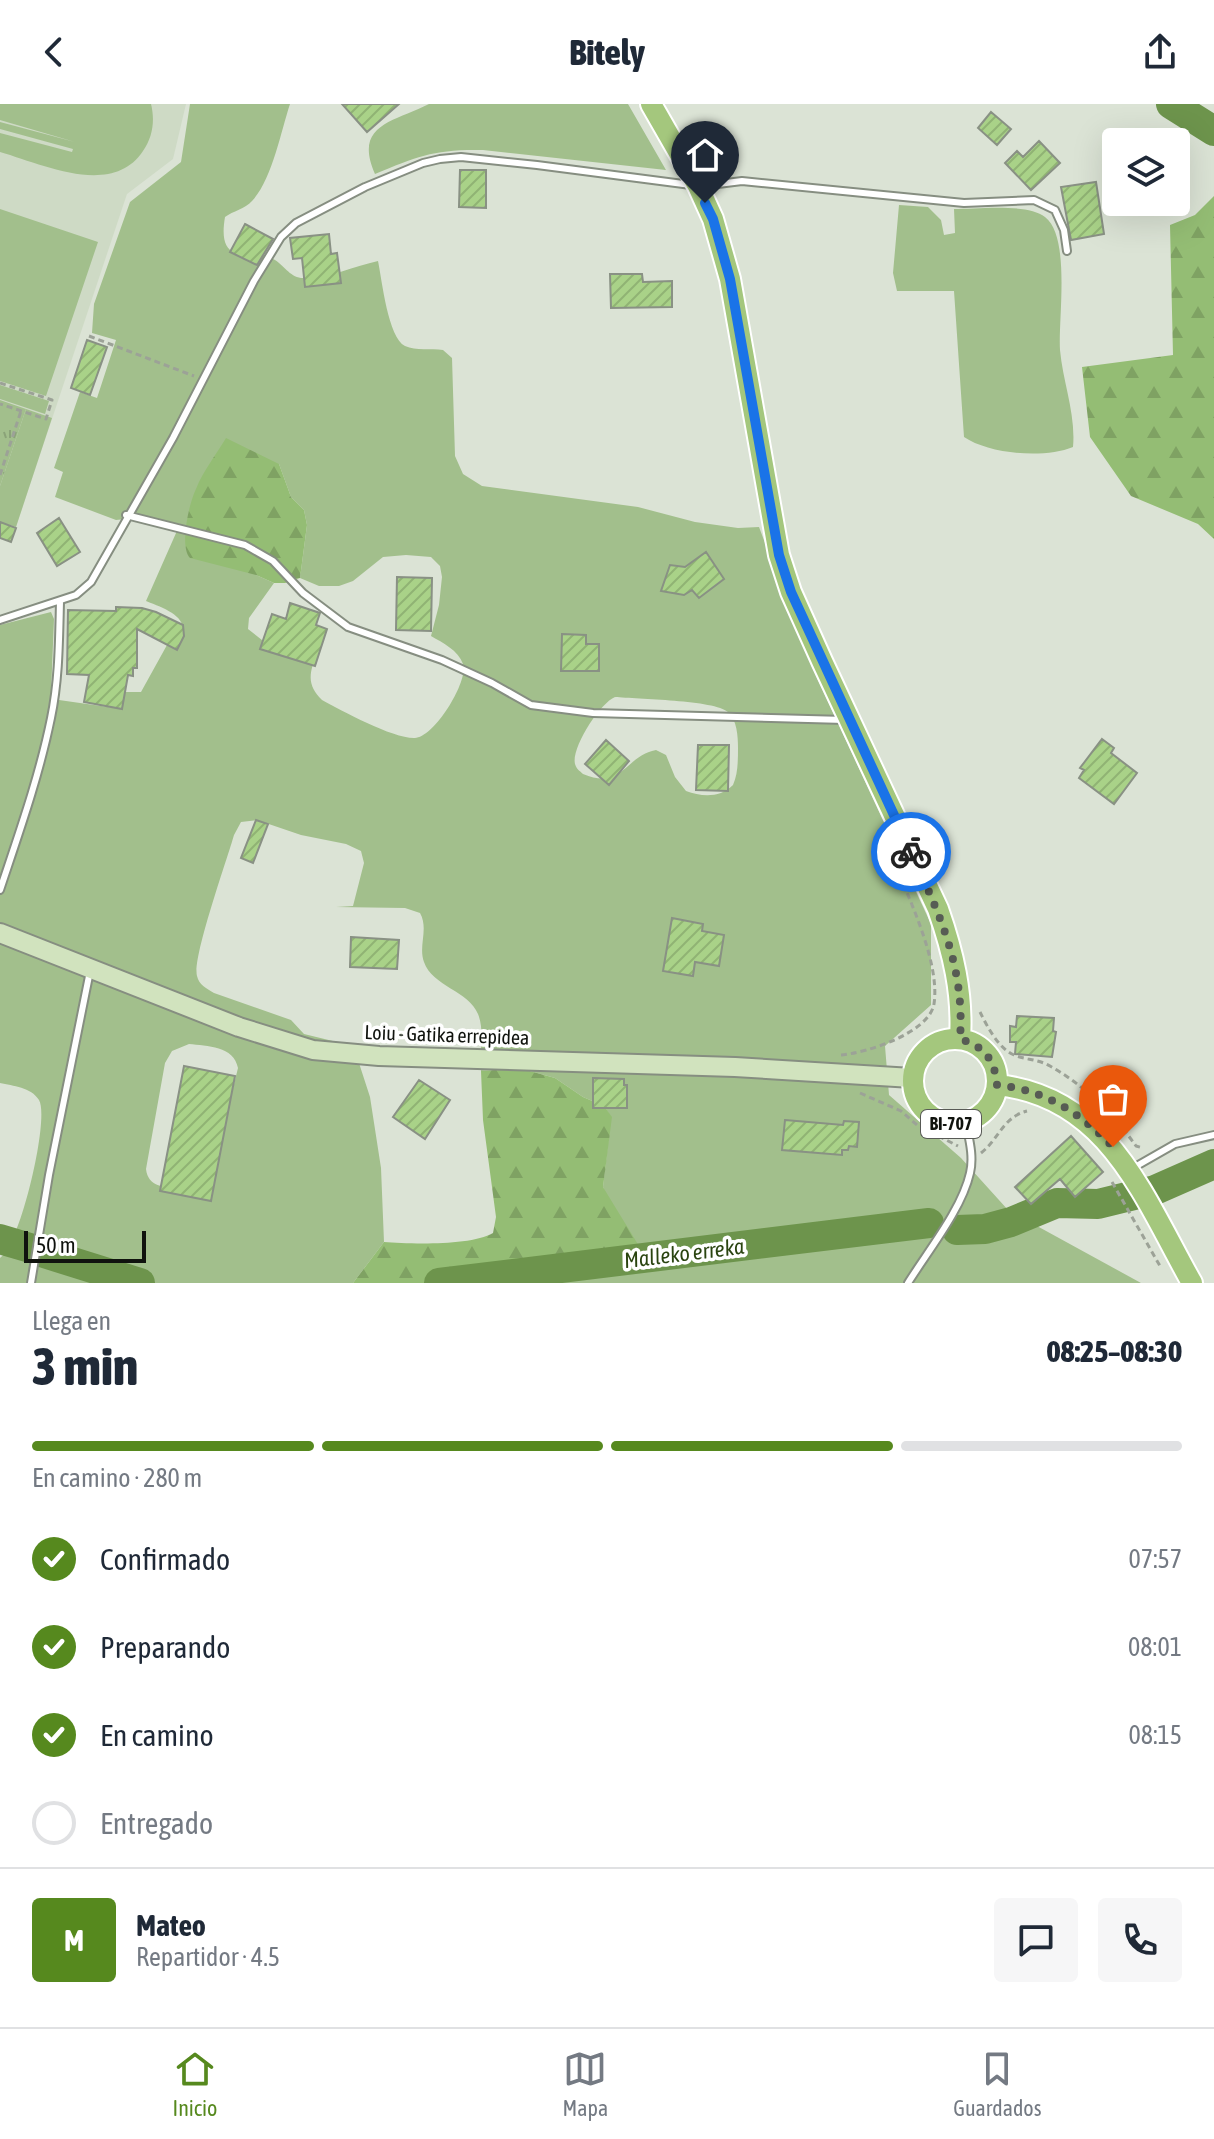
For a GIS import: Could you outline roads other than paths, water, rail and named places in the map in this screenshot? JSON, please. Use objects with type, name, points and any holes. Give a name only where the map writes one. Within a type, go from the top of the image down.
[{"type":"main road","points":[[651,104],[698,186],[713,219],[730,279],[779,555],[791,592],[938,909],[950,943],[960,986],[960,1039],[949,1039],[928,1048],[920,1057],[912,1078]]},
{"type":"main road","name":"BI-707","points":[[912,1078],[919,1104],[939,1121],[966,1123],[988,1109],[997,1085],[992,1060],[984,1050],[960,1039]]},
{"type":"main road","name":"BI-707","points":[[997,1085],[1020,1087],[1077,1113],[1113,1147],[1122,1179],[1138,1207],[1192,1283]]},
{"type":"street","name":"Loiu - Gatika errepidea","points":[[0,933],[239,1027],[313,1050],[379,1056],[735,1067],[912,1078]]},
{"type":"lane","points":[[0,620],[60,602],[76,595],[91,582],[126,515],[173,438],[254,281],[281,237],[296,223],[411,167],[461,157],[698,186],[742,181],[964,203],[1034,200],[1055,210],[1064,230],[1067,251]]},
{"type":"lane","points":[[126,515],[245,545],[273,561],[303,593],[348,627],[442,660],[531,705],[593,713],[848,720]]},
{"type":"lane","points":[[0,890],[27,809],[52,717],[59,662],[60,602]]},
{"type":"lane","points":[[31,1283],[49,1175],[91,967]]},
{"type":"lane","points":[[908,1283],[959,1201],[970,1173],[972,1153],[966,1123]]},
{"type":"lane","points":[[1122,1179],[1175,1144],[1214,1135]]},
{"type":"waterway","points":[[1171,104],[1214,131]]},
{"type":"waterway","name":"Malleko erreka","points":[[957,1230],[985,1229],[1011,1222],[1057,1203],[1098,1204],[1155,1190],[1214,1164]]},
{"type":"waterway","name":"Malleko erreka","points":[[439,1283],[929,1223]]},
{"type":"waterway","name":"Malleko erreka","points":[[0,1239],[30,1248]]},
{"type":"waterway","name":"Malleko erreka","points":[[44,1253],[140,1283]]}]
